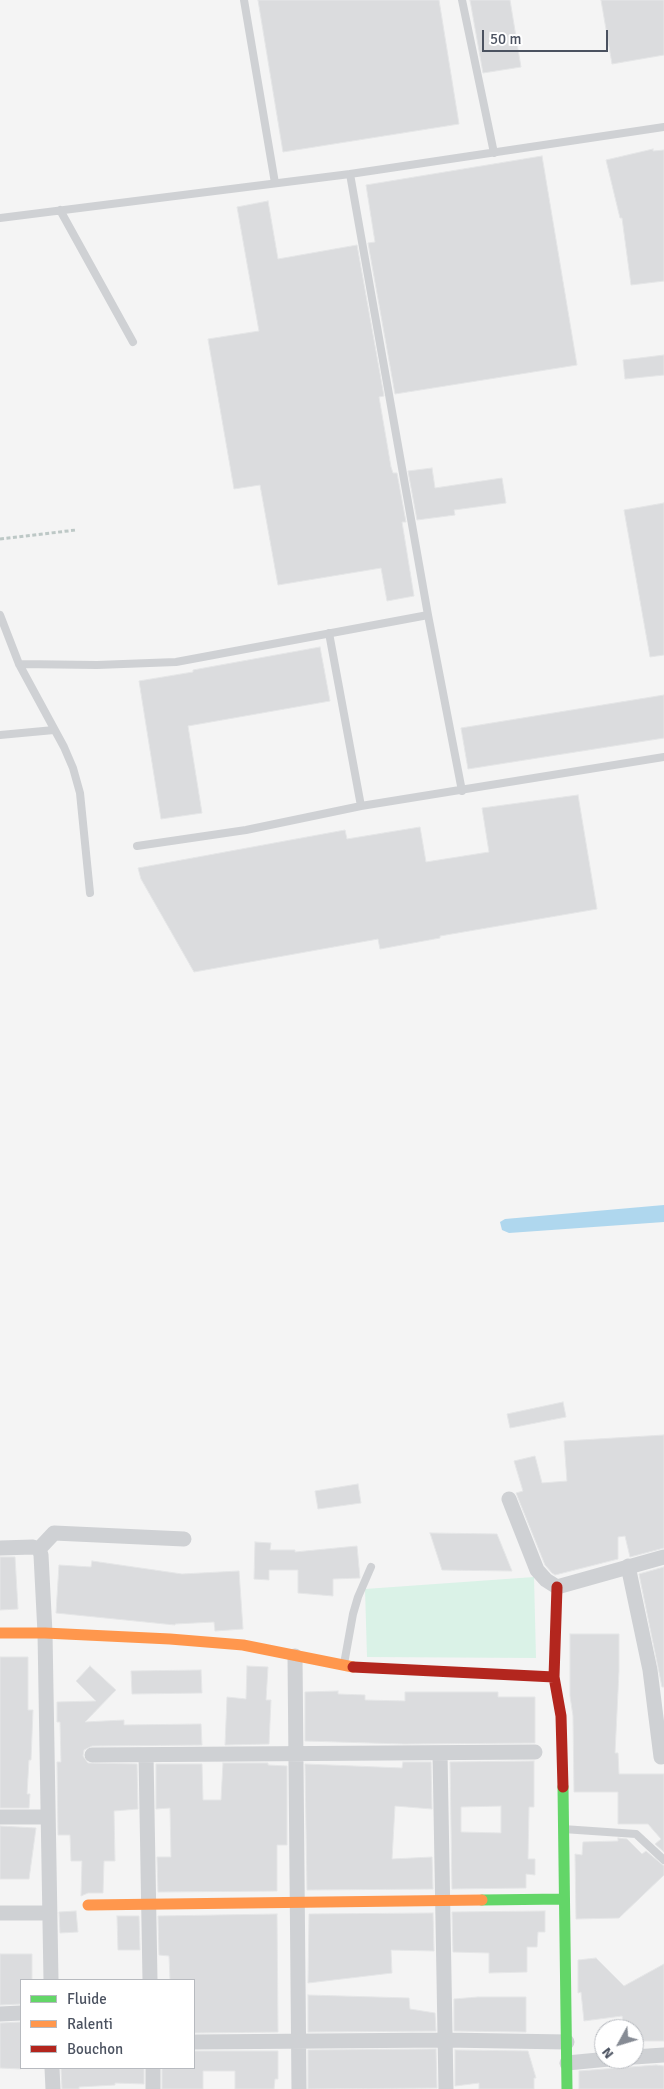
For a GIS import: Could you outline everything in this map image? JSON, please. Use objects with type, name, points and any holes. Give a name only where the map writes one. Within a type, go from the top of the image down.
[{"type":"street","points":[[509,1499],[537,1570],[546,1580],[557,1587],[664,1557]]},
{"type":"street","points":[[39,1549],[54,1533],[184,1539]]},
{"type":"street","points":[[0,1548],[33,1547],[39,1549]]},
{"type":"street","points":[[39,1549],[41,1555],[45,1633],[51,1979]]},
{"type":"street","points":[[628,1566],[650,1670],[661,1757]]},
{"type":"street","points":[[557,1587],[554,1677],[561,1716],[567,2089]]},
{"type":"street","points":[[0,1633],[170,1638],[242,1645],[343,1666],[554,1677]]},
{"type":"street","points":[[296,1656],[299,2089]]},
{"type":"street","points":[[92,1755],[535,1752]]},
{"type":"street","points":[[440,1753],[446,2089]]},
{"type":"street","points":[[146,1755],[150,1979]]},
{"type":"street","points":[[0,1817],[48,1817]]},
{"type":"street","points":[[88,1905],[564,1899]]},
{"type":"street","points":[[0,1913],[50,1913]]},
{"type":"street","points":[[0,2014],[20,2013]]},
{"type":"street","points":[[195,2042],[445,2040],[567,2042]]},
{"type":"street","points":[[644,2056],[664,2055]]},
{"type":"street","points":[[567,2063],[594,2060]]},
{"type":"street","points":[[52,2069],[53,2089]]},
{"type":"street","points":[[152,2069],[154,2089]]},
{"type":"lane","points":[[244,0],[275,183]]},
{"type":"lane","points":[[462,0],[494,153]]},
{"type":"lane","points":[[0,218],[350,174],[664,128]]},
{"type":"lane","points":[[350,174],[428,615],[462,791]]},
{"type":"lane","points":[[60,210],[133,342]]},
{"type":"lane","points":[[0,614],[19,664],[73,768],[80,793],[90,893]]},
{"type":"lane","points":[[19,664],[97,665],[176,662],[428,615]]},
{"type":"lane","points":[[329,633],[361,806]]},
{"type":"lane","points":[[0,735],[54,730]]},
{"type":"lane","points":[[137,846],[287,823],[361,806],[664,757]]},
{"type":"lane","points":[[343,1666],[358,1597],[372,1568]]},
{"type":"lane","points":[[563,1829],[636,1834],[664,1860]]},
{"type":"path","points":[[0,538],[76,530]]},
{"type":"green space","points":[[534,1577],[536,1658],[367,1657],[365,1589]]},
{"type":"water","points":[[664,1205],[664,1222],[509,1233],[502,1230],[500,1222],[505,1219]]},
{"type":"building","points":[[258,0],[439,0],[459,124],[283,152]]},
{"type":"building","points":[[470,0],[510,0],[521,67],[483,73]]},
{"type":"building","points":[[601,0],[664,0],[664,55],[612,64]]},
{"type":"building","points":[[653,149],[653,151],[664,150],[664,281],[631,285],[622,218],[620,218],[606,160]]},
{"type":"building","points":[[542,156],[577,365],[395,394],[368,243],[375,242],[366,185]]},
{"type":"building","points":[[268,201],[278,259],[357,245],[384,396],[379,397],[391,467],[393,473],[397,473],[406,522],[402,522],[414,596],[387,601],[381,568],[278,585],[260,485],[234,489],[208,339],[259,331],[237,207]]},
{"type":"building","points":[[664,355],[664,375],[625,379],[623,360]]},
{"type":"building","points":[[432,468],[435,488],[502,478],[506,503],[454,510],[455,515],[417,520],[408,471]]},
{"type":"building","points":[[664,503],[664,655],[650,657],[624,510]]},
{"type":"building","points":[[320,647],[330,701],[188,726],[202,813],[161,819],[139,681]]},
{"type":"building","points":[[664,695],[664,738],[468,769],[461,728]]},
{"type":"building","points":[[578,795],[597,909],[440,936],[440,938],[380,949],[378,939],[194,972],[141,879],[138,868],[345,830],[347,839],[420,827],[426,862],[489,852],[482,808]]},
{"type":"building","points":[[563,1402],[566,1417],[510,1428],[507,1414]]},
{"type":"building","points":[[664,1435],[664,1548],[630,1557],[625,1536],[618,1537],[618,1559],[555,1575],[552,1573],[545,1565],[516,1493],[523,1491],[514,1461],[535,1456],[542,1483],[567,1481],[564,1441]]},
{"type":"building","points":[[358,1484],[361,1503],[318,1509],[315,1491]]},
{"type":"building","points":[[430,1533],[497,1534],[512,1571],[442,1570]]},
{"type":"building","points":[[255,1542],[271,1543],[270,1550],[295,1550],[295,1552],[357,1546],[360,1578],[333,1579],[333,1596],[298,1593],[298,1570],[269,1570],[269,1580],[254,1579]]},
{"type":"building","points":[[0,1557],[15,1557],[18,1609],[0,1610]]},
{"type":"building","points":[[92,1561],[182,1574],[239,1571],[243,1629],[215,1631],[214,1622],[175,1625],[56,1613],[59,1565],[91,1567]]},
{"type":"building","points":[[664,1567],[664,1687],[662,1687],[639,1574]]},
{"type":"building","points":[[570,1634],[619,1634],[615,1753],[618,1753],[619,1774],[664,1774],[664,1852],[655,1844],[661,1839],[648,1824],[618,1824],[618,1792],[574,1792],[573,1716],[570,1696]]},
{"type":"building","points":[[0,1657],[28,1657],[28,1710],[33,1710],[31,1760],[29,1760],[27,1794],[30,1794],[29,1808],[0,1808]]},
{"type":"building","points":[[90,1666],[116,1690],[85,1722],[124,1720],[124,1725],[201,1724],[202,1745],[92,1746],[84,1750],[83,1756],[88,1763],[137,1764],[138,1809],[114,1811],[115,1861],[104,1861],[103,1893],[88,1893],[81,1896],[82,1861],[71,1861],[70,1835],[58,1835],[57,1762],[61,1762],[60,1722],[57,1722],[57,1702],[96,1701],[76,1681]]},
{"type":"building","points":[[247,1666],[268,1667],[266,1700],[271,1700],[269,1744],[225,1745],[227,1697],[246,1699]]},
{"type":"building","points":[[201,1670],[202,1693],[132,1694],[131,1671]]},
{"type":"building","points":[[338,1691],[338,1694],[365,1695],[365,1700],[405,1701],[405,1692],[498,1692],[498,1697],[535,1697],[535,1743],[404,1744],[305,1741],[305,1692]]},
{"type":"building","points":[[534,1761],[534,1807],[529,1807],[528,1859],[535,1859],[535,1875],[526,1874],[526,1888],[452,1889],[450,1762]],"holes":[[[501,1806],[501,1833],[461,1832],[461,1807]]]},
{"type":"building","points":[[403,1762],[431,1762],[432,1809],[395,1806],[392,1859],[432,1857],[433,1889],[307,1890],[305,1764],[402,1768]]},
{"type":"building","points":[[223,1763],[268,1763],[268,1765],[287,1766],[287,1845],[277,1845],[277,1891],[158,1892],[157,1857],[171,1857],[170,1808],[156,1809],[156,1764],[202,1764],[203,1800],[221,1800]]},
{"type":"building","points":[[0,1826],[36,1828],[29,1879],[0,1879]]},
{"type":"building","points":[[618,1838],[627,1839],[642,1854],[646,1851],[664,1866],[664,1875],[619,1918],[576,1919],[575,1854],[582,1855],[583,1842],[618,1841]]},
{"type":"building","points":[[76,1911],[78,1932],[60,1933],[59,1912]]},
{"type":"building","points":[[545,1911],[545,1932],[538,1932],[537,1947],[527,1947],[527,1972],[489,1973],[489,1953],[453,1952],[452,1912]]},
{"type":"building","points":[[433,1913],[434,1951],[391,1950],[392,1973],[308,1983],[309,1914]]},
{"type":"building","points":[[277,1914],[278,2032],[195,2033],[195,1979],[170,1979],[169,1956],[159,1955],[158,1916]]},
{"type":"building","points":[[117,1916],[139,1916],[140,1950],[118,1950]]},
{"type":"building","points":[[0,1954],[32,1954],[32,1979],[20,1979],[20,2004],[0,2005]]},
{"type":"building","points":[[596,1958],[624,1986],[664,1964],[664,2041],[644,2041],[644,2019],[623,2019],[622,2016],[584,2021],[581,1992],[578,1993],[578,1960]]},
{"type":"building","points":[[308,1995],[409,1998],[410,2009],[435,2013],[436,2031],[308,2032]]},
{"type":"building","points":[[526,1997],[526,2032],[454,2031],[454,1999]]},
{"type":"building","points":[[20,2022],[20,2069],[0,2068],[0,2023]]},
{"type":"building","points":[[436,2049],[437,2088],[308,2089],[308,2050]]},
{"type":"building","points":[[455,2050],[528,2051],[536,2078],[534,2078],[534,2089],[479,2089],[479,2083],[455,2086]]},
{"type":"building","points":[[195,2051],[278,2051],[278,2079],[275,2079],[274,2089],[235,2089],[235,2071],[203,2071],[203,2089],[162,2089],[162,2069],[195,2069]]},
{"type":"building","points":[[644,2066],[664,2066],[664,2089],[579,2089],[579,2071],[644,2069]]},
{"type":"building","points":[[61,2069],[144,2069],[144,2084],[115,2083],[115,2085],[62,2089]]},
{"type":"traffic: fast","points":[[563,1787],[567,2089]]},
{"type":"traffic: fast","points":[[482,1900],[564,1899]]},
{"type":"traffic: slow","points":[[0,1633],[45,1633],[170,1639],[243,1645],[353,1667]]},
{"type":"traffic: slow","points":[[88,1905],[482,1900]]},
{"type":"traffic: jam","points":[[557,1587],[554,1677],[561,1716],[563,1787]]},
{"type":"traffic: jam","points":[[353,1667],[554,1677]]}]
